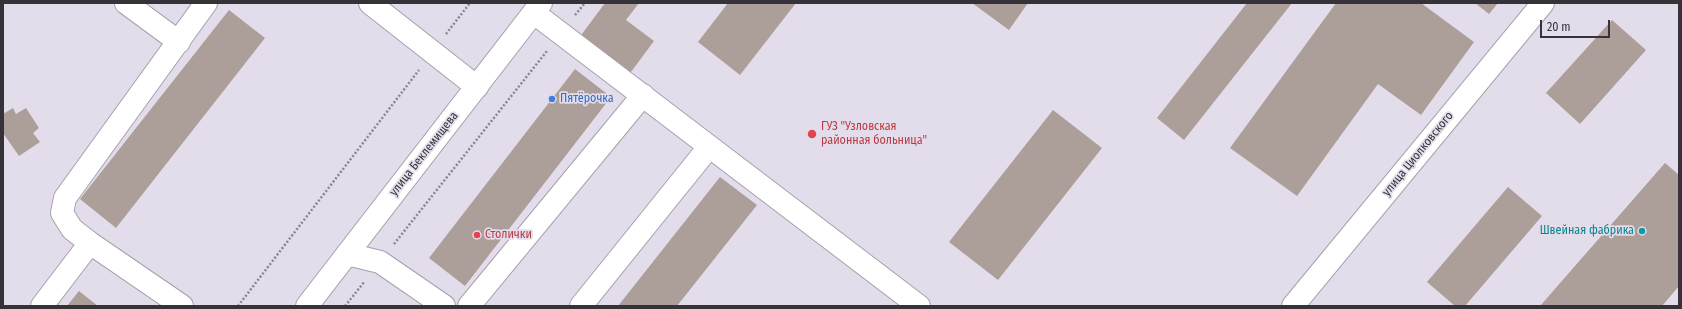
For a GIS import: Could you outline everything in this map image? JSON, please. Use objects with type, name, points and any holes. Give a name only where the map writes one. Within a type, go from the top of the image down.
[{"type":"street","points":[[126,3],[179,42]]},
{"type":"street","points":[[182,306],[90,243],[72,229],[62,213],[65,198],[206,3]]},
{"type":"street","points":[[370,3],[477,87]]},
{"type":"street","name":"улица Циолковского","points":[[1294,306],[1542,3]]},
{"type":"street","points":[[537,8],[561,33],[919,306]]},
{"type":"street","name":"улица Беклемищева","points":[[307,306],[537,8]]},
{"type":"street","points":[[469,306],[643,95]]},
{"type":"street","points":[[581,306],[709,147]]},
{"type":"street","points":[[42,306],[90,243]]},
{"type":"street","points":[[347,254],[380,262],[444,306]]},
{"type":"path","points":[[238,306],[470,3]]},
{"type":"path","points":[[345,306],[584,3]]},
{"type":"building","points":[[605,3],[639,3],[626,20],[654,41],[628,76],[579,38]]},
{"type":"building","points":[[728,3],[796,3],[740,75],[698,42]]},
{"type":"building","points":[[972,3],[1028,3],[1009,30]]},
{"type":"building","points":[[1247,3],[1292,3],[1184,140],[1157,118]]},
{"type":"building","points":[[1336,3],[1421,3],[1474,42],[1421,115],[1378,84],[1297,196],[1230,148]]},
{"type":"building","points":[[1475,3],[1498,3],[1489,14]]},
{"type":"building","points":[[229,10],[265,38],[116,228],[80,199]]},
{"type":"building","points":[[1612,20],[1646,50],[1580,124],[1546,93]]},
{"type":"building","points":[[575,69],[611,97],[465,286],[429,258]]},
{"type":"building","points":[[13,108],[16,114],[26,108],[39,128],[33,133],[40,142],[19,156],[3,133],[3,114]]},
{"type":"building","points":[[1053,110],[1102,148],[998,280],[949,242]]},
{"type":"building","name":"Швейная фабрика","points":[[1665,163],[1679,175],[1679,286],[1662,306],[1540,306]]},
{"type":"building","points":[[720,177],[757,205],[677,306],[618,306]]},
{"type":"building","points":[[1508,187],[1542,216],[1465,306],[1455,306],[1427,282]]},
{"type":"building","points":[[79,291],[98,306],[67,306]]},
{"type":"place","name":"Пятёрочка","points":[[552,99]]},
{"type":"place","name":"ГУЗ \"Узловская районная больница\"","points":[[812,134]]},
{"type":"place","name":"Швейная фабрика","points":[[1642,231]]},
{"type":"place","name":"Столички","points":[[477,235]]}]
